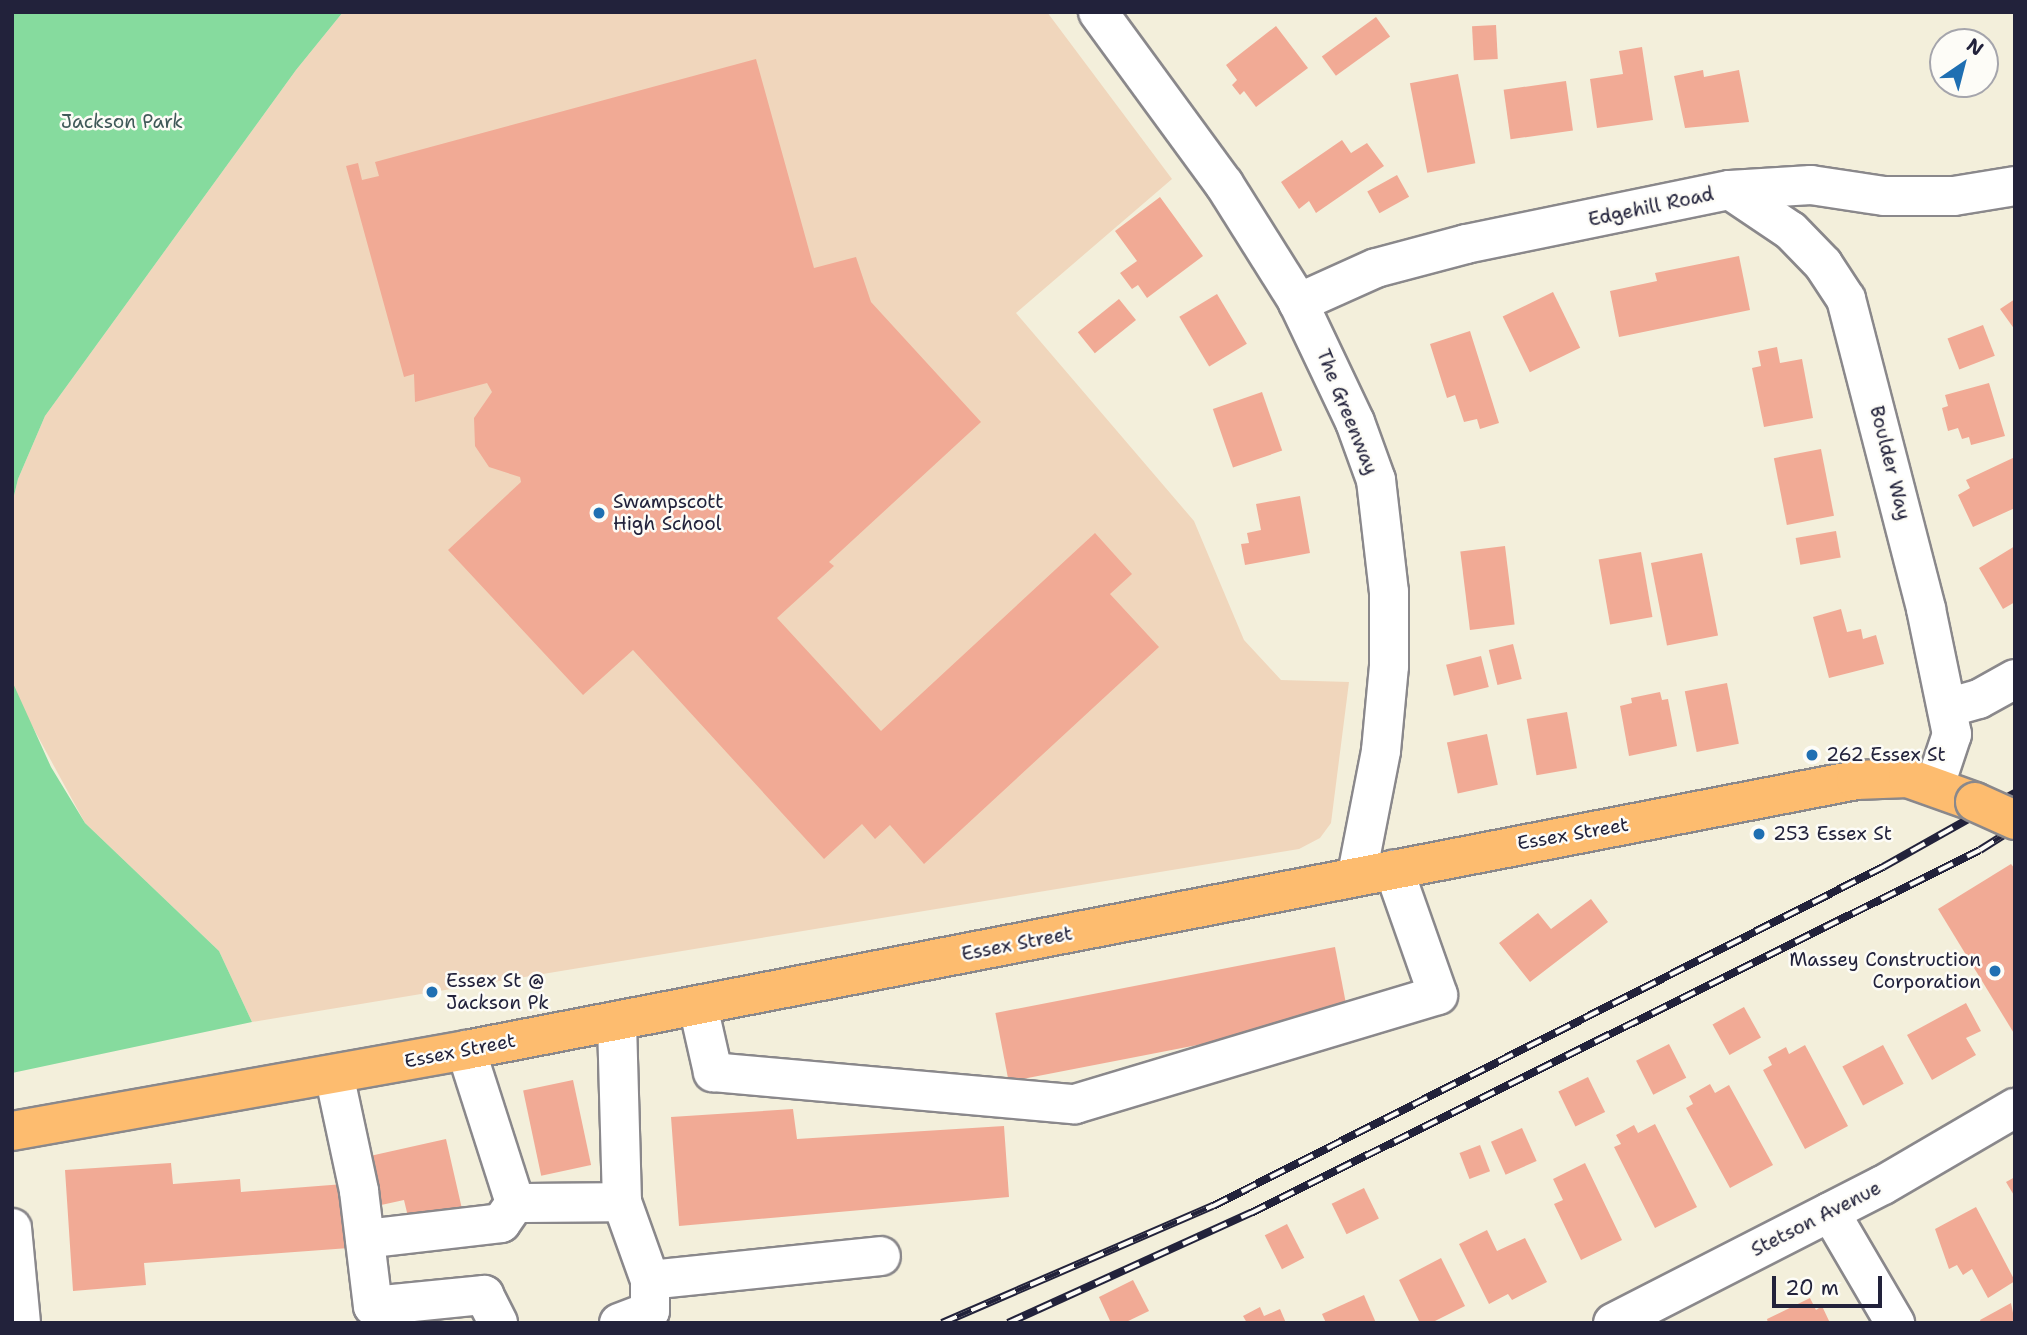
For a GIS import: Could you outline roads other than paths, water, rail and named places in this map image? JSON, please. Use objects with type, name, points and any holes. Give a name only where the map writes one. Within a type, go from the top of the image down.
[{"type":"main road","name":"Essex Street","points":[[12,1131],[698,1006],[1357,875],[1856,780],[1908,778],[1936,785],[2015,820]]},
{"type":"street","name":"The Greenway","points":[[1098,12],[1224,184],[1298,303],[1355,422],[1376,480],[1384,533],[1389,666],[1381,751],[1357,875]]},
{"type":"street","name":"Edgehill Road","points":[[1298,303],[1376,268],[1466,244],[1730,190],[1811,185],[1884,196],[1954,196],[2015,186]]},
{"type":"street","name":"Boulder Way","points":[[1730,190],[1791,231],[1823,264],[1846,299],[1917,570],[1952,734],[1936,785]]},
{"type":"street","points":[[1947,708],[1979,699],[2015,679]]},
{"type":"street","points":[[698,1006],[713,1072],[1075,1104],[1438,995],[1394,870]]},
{"type":"street","points":[[617,1021],[622,1202],[650,1280],[650,1311],[619,1323]]},
{"type":"street","points":[[466,1050],[515,1203]]},
{"type":"street","points":[[334,1074],[365,1239],[373,1306],[484,1295],[498,1323]]},
{"type":"street","name":"Stetson Avenue","points":[[1613,1323],[1830,1212],[2015,1108]]},
{"type":"street","points":[[515,1203],[622,1202]]},
{"type":"street","points":[[365,1239],[501,1223],[515,1203]]},
{"type":"street","points":[[1830,1212],[1895,1323]]},
{"type":"street","points":[[12,1228],[21,1323]]},
{"type":"street","points":[[650,1280],[881,1256]]},
{"type":"railway","points":[[942,1323],[1213,1206],[1883,867],[2015,793]]},
{"type":"railway","points":[[1008,1323],[1251,1213],[1980,850],[2015,828]]},
{"type":"place","name":"Swampscott High School","points":[[599,513]]},
{"type":"place","name":"262 Essex St","points":[[1812,755]]},
{"type":"place","name":"253 Essex St","points":[[1759,834]]},
{"type":"place","name":"Massey Construction Corporation","points":[[1995,971]]},
{"type":"place","name":"Essex St @ Jackson Pk","points":[[432,992]]},
{"type":"park label","name":"Jackson Park","points":[[122,122]]}]
